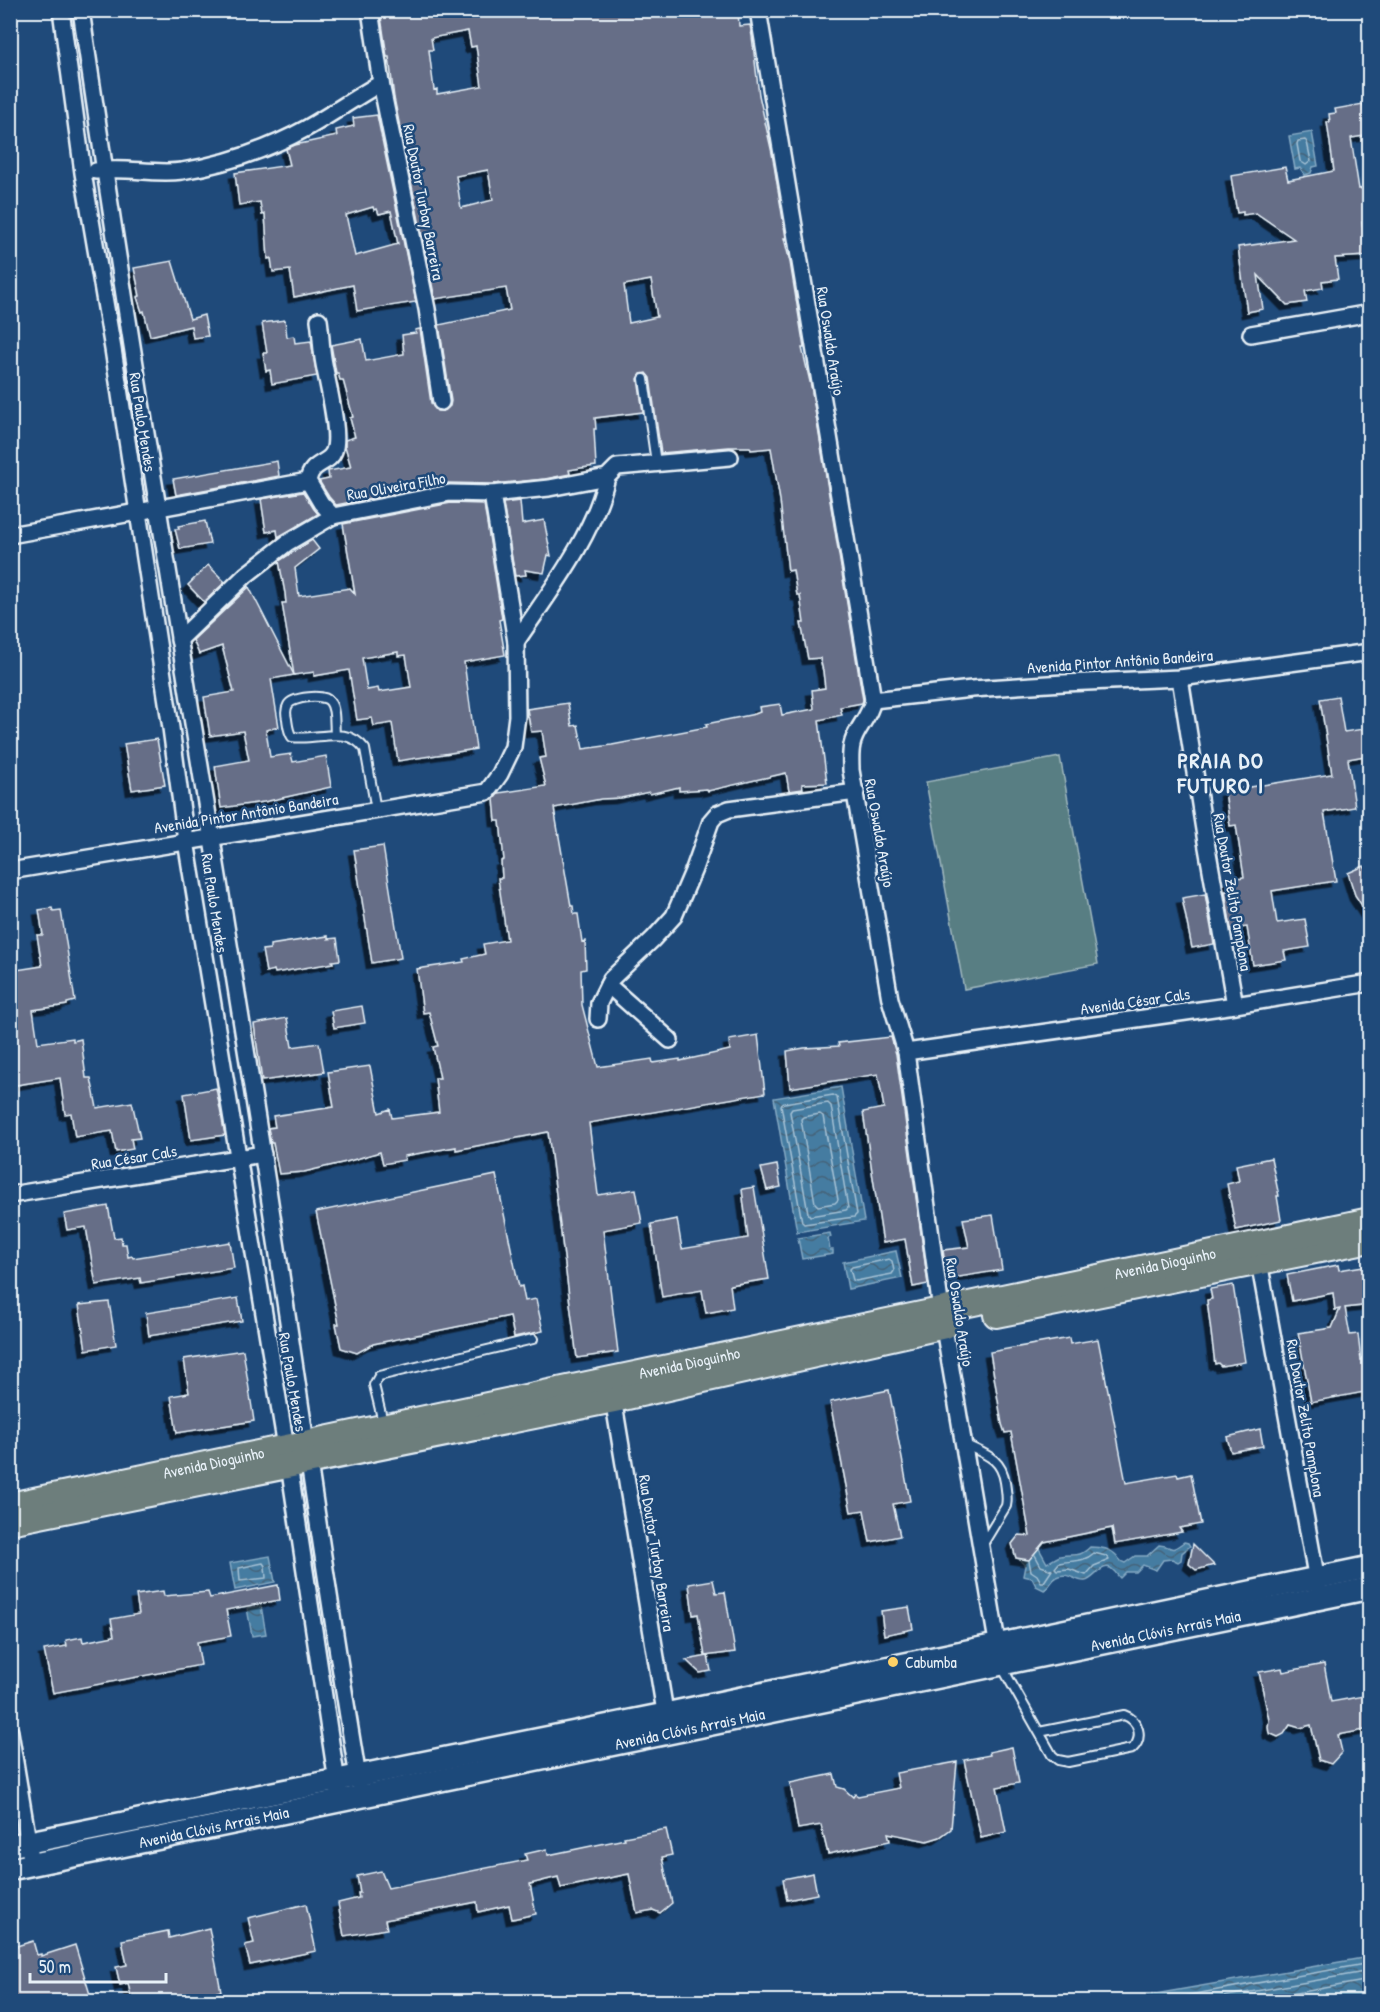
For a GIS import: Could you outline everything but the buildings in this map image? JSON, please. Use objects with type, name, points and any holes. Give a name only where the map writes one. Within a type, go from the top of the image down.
[{"type":"main road","name":"Avenida Dioguinho","points":[[10,1522],[386,1435],[612,1390],[942,1318],[1258,1253],[1370,1220]]},
{"type":"main road","name":"Avenida Dioguinho","points":[[1258,1253],[1370,1240]]},
{"type":"main road","name":"Avenida Dioguinho","points":[[10,1504],[298,1454]]},
{"type":"main road","name":"Avenida Clóvis Arrais Maia","points":[[10,1869],[359,1785],[1000,1656],[1319,1588],[1370,1567]]},
{"type":"main road","name":"Avenida Clóvis Arrais Maia","points":[[1319,1588],[1370,1588]]},
{"type":"main road","name":"Avenida Clóvis Arrais Maia","points":[[20,1844],[338,1790]]},
{"type":"street","name":"Rua Paulo Mendes","points":[[61,10],[83,173],[113,349],[186,841],[267,1337],[298,1454],[359,1785]]},
{"type":"street","name":"Rua Paulo Mendes","points":[[81,10],[104,170],[290,1333],[298,1454],[338,1790]]},
{"type":"street","name":"Rua Doutor Turbay Barreira","points":[[370,10],[381,83],[427,309],[441,402]]},
{"type":"street","name":"Rua Oswaldo Araújo","points":[[758,10],[873,700],[866,719],[852,742],[851,762],[855,792],[890,999],[906,1052],[942,1318],[1000,1656]]},
{"type":"street","points":[[83,173],[104,170],[155,173],[182,171],[249,153],[306,128],[381,83]]},
{"type":"street","points":[[1251,334],[1370,313]]},
{"type":"street","points":[[319,320],[334,426],[335,449],[331,456],[314,466],[309,473],[308,481],[321,503],[333,516]]},
{"type":"street","points":[[113,349],[133,346]]},
{"type":"street","name":"Rua Oliveira Filho","points":[[179,640],[246,575],[287,543],[333,516],[450,493],[492,494],[549,488],[607,477],[617,467],[730,457]]},
{"type":"street","points":[[516,642],[579,544],[602,500],[607,477]]},
{"type":"street","points":[[10,535],[308,481]]},
{"type":"street","points":[[492,494],[516,642]]},
{"type":"street","points":[[148,576],[168,572]]},
{"type":"street","name":"Avenida Pintor Antônio Bandeira","points":[[10,871],[488,792],[513,747],[517,716],[516,642]]},
{"type":"street","name":"Avenida Pintor Antônio Bandeira","points":[[873,700],[1018,686],[1180,678],[1370,652]]},
{"type":"street","name":"Rua Doutor Zelito Pamplona","points":[[1180,678],[1204,836],[1235,1005]]},
{"type":"street","points":[[171,728],[193,725]]},
{"type":"street","points":[[598,1019],[599,1003],[608,985],[622,967],[674,916],[711,821],[717,814],[729,809],[855,792]]},
{"type":"street","name":"Avenida César Cals","points":[[906,1052],[1235,1005],[1370,983]]},
{"type":"street","points":[[608,985],[670,1040]]},
{"type":"street","name":"Rua César Cals","points":[[10,1195],[263,1155]]},
{"type":"street","name":"Rua Doutor Zelito Pamplona","points":[[1258,1253],[1319,1588]]},
{"type":"street","points":[[267,1337],[290,1333]]},
{"type":"street","name":"Rua Doutor Turbay Barreira","points":[[612,1390],[667,1723]]},
{"type":"street","points":[[10,1732],[20,1844],[32,1865]]},
{"type":"lane","points":[[644,379],[656,463]]},
{"type":"lane","points":[[335,734],[332,705],[329,699],[322,696],[293,700],[288,704],[286,711],[288,732],[292,737],[335,734],[360,742],[365,749],[376,810]]},
{"type":"lane","points":[[386,1435],[374,1385],[380,1376],[533,1339]]},
{"type":"lane","points":[[963,1443],[993,1459],[1004,1471],[1008,1499],[1006,1506],[980,1548]]},
{"type":"lane","points":[[1000,1656],[1039,1732],[1052,1755],[1058,1760],[1068,1762],[1132,1749],[1139,1737],[1137,1723],[1124,1715],[1039,1732]]},
{"type":"green space","points":[[1060,757],[1098,964],[964,989],[926,782]]},
{"type":"water","points":[[1312,132],[1318,166],[1313,167],[1311,173],[1305,175],[1300,168],[1295,169],[1289,136]]},
{"type":"water","points":[[841,1087],[864,1221],[797,1232],[774,1098]]},
{"type":"water","points":[[830,1233],[831,1237],[828,1238],[833,1254],[802,1259],[798,1238]]},
{"type":"water","points":[[896,1251],[902,1278],[848,1289],[843,1262]]},
{"type":"water","points":[[1184,1542],[1190,1546],[1182,1553],[1181,1560],[1178,1562],[1172,1559],[1163,1560],[1156,1570],[1143,1565],[1136,1572],[1126,1572],[1120,1578],[1106,1567],[1085,1581],[1061,1575],[1044,1590],[1036,1586],[1032,1578],[1023,1576],[1025,1566],[1019,1559],[1020,1554],[1038,1547],[1047,1563],[1060,1556],[1079,1554],[1093,1547],[1110,1550],[1125,1563],[1135,1556],[1147,1556],[1159,1545],[1173,1548]]},
{"type":"water","points":[[270,1556],[275,1582],[235,1590],[230,1563]]},
{"type":"water","points":[[261,1606],[266,1634],[252,1636],[247,1608]]},
{"type":"water","points":[[1369,1957],[1369,2001],[1115,2001]]},
{"type":"place","name":"Cabumba","points":[[893,1662]]},
{"type":"district","name":"PRAIA DO FUTURO I","points":[[1221,772]]}]
